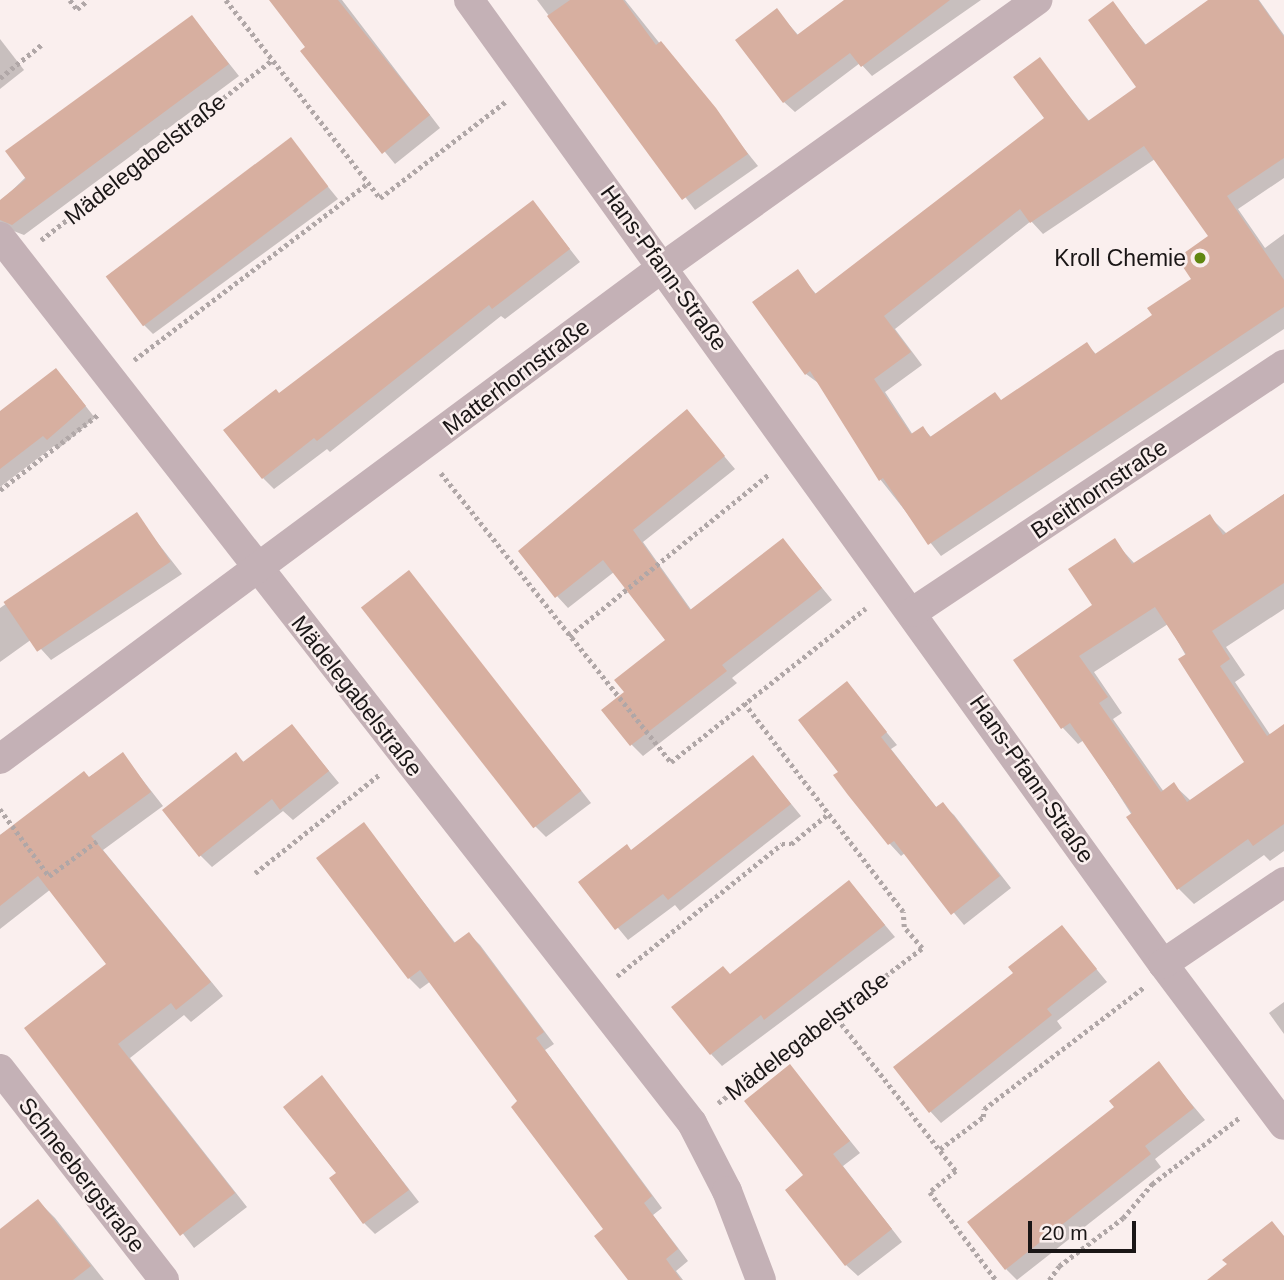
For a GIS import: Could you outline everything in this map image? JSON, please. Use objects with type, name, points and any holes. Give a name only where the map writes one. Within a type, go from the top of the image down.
[{"type":"street","name":"Hans-Pfann-Straße","points":[[469,0],[914,612],[1166,968],[1284,1125]]},
{"type":"street","name":"Matterhornstraße","points":[[0,760],[663,267],[1037,0]]},
{"type":"street","name":"Mädelegabelstraße","points":[[8,248],[692,1123],[727,1191],[761,1280]]},
{"type":"street","name":"Breithornstraße","points":[[914,612],[1284,365]]},
{"type":"street","points":[[1166,968],[1284,882]]},
{"type":"street","name":"Schneebergstraße","points":[[0,1069],[164,1280]]},
{"type":"path","points":[[70,0],[77,9],[88,0]]},
{"type":"path","points":[[226,0],[380,198],[530,84]]},
{"type":"path","points":[[0,78],[41,45]]},
{"type":"path","name":"Mädelegabelstraße","points":[[8,248],[272,60]]},
{"type":"path","points":[[0,491],[116,387],[368,183]]},
{"type":"path","points":[[422,448],[671,762],[894,586]]},
{"type":"path","points":[[569,636],[797,452]]},
{"type":"path","points":[[593,996],[782,844],[791,844],[828,814],[744,703]]},
{"type":"path","points":[[255,873],[404,755]]},
{"type":"path","points":[[0,809],[49,876],[97,841]]},
{"type":"path","name":"Mädelegabelstraße","points":[[692,1123],[833,1013],[922,948],[904,926],[903,912],[828,814]]},
{"type":"path","points":[[940,1149],[983,1117],[984,1109],[1166,968]]},
{"type":"path","points":[[833,1013],[956,1171],[930,1192],[996,1280]]},
{"type":"path","points":[[1049,1280],[1059,1266],[1123,1218],[1152,1184],[1264,1098]]},
{"type":"building","points":[[269,0],[338,0],[430,115],[382,154],[300,51],[305,47]]},
{"type":"building","points":[[570,0],[623,0],[656,45],[661,41],[716,108],[748,154],[682,200],[547,16]]},
{"type":"building","points":[[844,0],[950,0],[861,67],[850,53],[783,103],[735,40],[777,8],[797,35]]},
{"type":"building","points":[[1208,0],[1258,0],[1284,37],[1284,158],[1227,196],[1284,280],[1284,307],[928,545],[883,478],[879,481],[810,371],[805,375],[752,302],[798,269],[815,294],[1044,118],[1013,77],[1040,57],[1088,121],[1136,87],[1088,20],[1113,1],[1145,45]],"holes":[[[1144,146],[1208,236],[1177,258],[1191,279],[1147,308],[1152,315],[1095,354],[1087,342],[1001,400],[995,392],[930,437],[923,426],[911,434],[874,379],[911,352],[884,316],[1020,209],[1030,223]]]},
{"type":"building","points":[[192,15],[229,64],[12,225],[0,220],[0,200],[26,179],[5,151]]},
{"type":"building","points":[[291,137],[328,187],[143,326],[106,277]]},
{"type":"building","points":[[533,200],[570,249],[492,309],[489,305],[317,441],[314,438],[262,479],[223,430],[276,389],[279,393]]},
{"type":"building","points":[[56,368],[86,406],[47,440],[43,436],[0,469],[0,411]]},
{"type":"building","points":[[687,409],[725,456],[633,530],[690,610],[783,538],[822,588],[722,665],[727,671],[630,746],[601,710],[624,692],[614,680],[665,640],[603,560],[555,598],[518,551]]},
{"type":"building","points":[[1284,494],[1284,583],[1212,631],[1230,659],[1220,666],[1267,736],[1284,724],[1284,824],[1253,846],[1248,839],[1177,890],[1126,817],[1132,813],[1070,723],[1061,729],[1013,660],[1092,605],[1068,569],[1115,538],[1132,564],[1210,514],[1223,535]],"holes":[[[1155,607],[1186,654],[1178,659],[1244,762],[1187,802],[1174,782],[1161,792],[1099,703],[1108,697],[1079,656]]]},
{"type":"building","points":[[137,512],[171,562],[37,652],[4,602]]},
{"type":"building","points":[[409,570],[581,791],[533,828],[361,608]]},
{"type":"building","points":[[847,681],[887,732],[881,737],[936,807],[943,802],[1000,876],[951,915],[894,841],[888,845],[848,795],[833,775],[838,772],[798,720]]},
{"type":"building","points":[[292,724],[329,771],[280,810],[272,799],[199,857],[162,810],[236,752],[243,762]]},
{"type":"building","points":[[123,752],[151,792],[91,836],[211,982],[176,1010],[171,1003],[118,1044],[235,1193],[180,1236],[24,1028],[106,964],[38,876],[0,906],[0,835],[84,771],[89,777]]},
{"type":"building","points":[[753,755],[791,804],[668,900],[663,894],[615,930],[578,882],[627,844],[631,850]]},
{"type":"building","points":[[364,822],[454,943],[469,932],[544,1032],[536,1038],[652,1196],[644,1203],[678,1249],[666,1259],[681,1280],[628,1280],[594,1236],[603,1229],[511,1107],[517,1101],[420,970],[408,979],[316,858]]},
{"type":"building","points":[[849,880],[885,925],[764,1020],[761,1015],[710,1055],[671,1007],[723,966],[730,974]]},
{"type":"building","points":[[1062,925],[1097,969],[1047,1009],[1052,1015],[929,1113],[893,1067],[1013,973],[1008,967]]},
{"type":"building","points":[[1159,1061],[1194,1108],[1145,1146],[1151,1154],[1005,1270],[967,1222],[1114,1107],[1109,1101]]},
{"type":"building","points":[[790,1064],[850,1141],[833,1154],[892,1229],[845,1266],[785,1190],[803,1175],[744,1101]]},
{"type":"building","points":[[322,1075],[409,1190],[363,1224],[329,1178],[336,1173],[283,1107]]},
{"type":"building","points":[[38,1199],[91,1266],[73,1280],[0,1280],[0,1229]]},
{"type":"building","points":[[1272,1221],[1284,1236],[1284,1280],[1207,1280],[1227,1264],[1222,1260]]},
{"type":"place","name":"Kroll Chemie","points":[[1200,258]]}]
